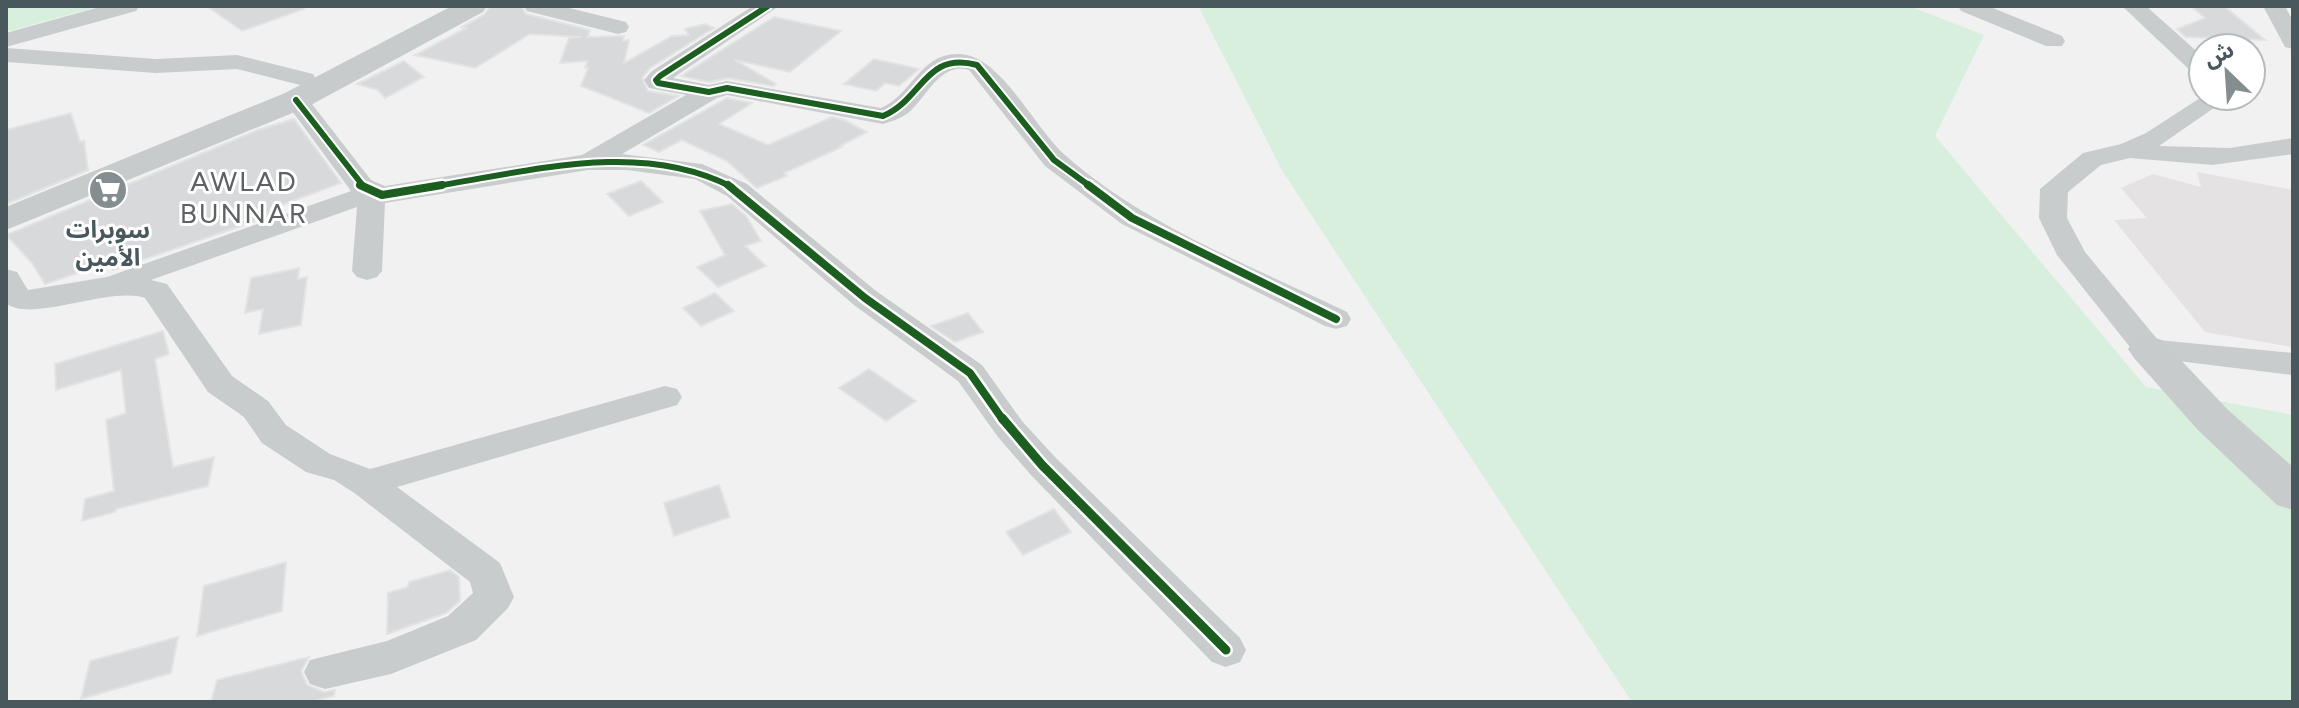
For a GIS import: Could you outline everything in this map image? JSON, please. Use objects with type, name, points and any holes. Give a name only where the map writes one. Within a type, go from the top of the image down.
[{"type":"main road","points":[[6,202],[300,90],[449,6]]},
{"type":"main road","points":[[6,219],[300,90],[473,6]]},
{"type":"main road","points":[[2148,349],[2213,420],[2293,493]]},
{"type":"street","points":[[6,40],[128,6]]},
{"type":"street","points":[[535,6],[618,27]]},
{"type":"street","points":[[709,92],[669,86],[656,80],[768,6]]},
{"type":"street","points":[[1969,6],[2054,41]]},
{"type":"street","points":[[2133,6],[2187,55]]},
{"type":"street","points":[[2274,6],[2293,42]]},
{"type":"street","points":[[6,55],[156,66],[237,62],[300,90],[361,186],[372,193]]},
{"type":"street","points":[[588,162],[709,92],[727,88],[883,116],[898,111],[934,69],[956,61],[969,62],[977,65],[1054,160],[1132,218],[1336,319]]},
{"type":"street","points":[[2195,112],[2155,138],[2130,150],[2092,159],[2071,173],[2054,189],[2053,218],[2072,255],[2148,349],[2293,364]]},
{"type":"street","points":[[2130,150],[2196,159],[2240,158],[2293,146]]},
{"type":"street","points":[[6,278],[19,300],[41,301],[109,285],[372,193],[413,192],[588,162],[627,162],[702,172],[737,190],[865,298],[970,373],[1010,429],[1042,465],[1226,650]]},
{"type":"street","points":[[367,271],[372,193]]},
{"type":"street","points":[[109,285],[139,284],[156,291],[220,384],[256,409],[274,434],[318,463],[346,471],[366,483],[486,574],[494,597],[462,628],[391,657],[325,672]]},
{"type":"street","points":[[366,483],[665,397]]},
{"type":"shaded area","points":[[2197,172],[2293,190],[2293,347],[2205,332],[2114,220],[2147,218],[2121,188],[2153,174],[2201,187]]},
{"type":"green space","points":[[6,6],[100,6],[6,32]]},
{"type":"green space","points":[[1198,6],[1909,6],[1984,35],[1935,136],[2146,387],[2293,415],[2293,702],[1632,702],[1283,172]]},
{"type":"building","points":[[207,6],[303,6],[304,9],[242,31]]},
{"type":"building","points":[[491,6],[521,6],[526,14],[590,30],[588,37],[624,36],[623,41],[629,40],[624,63],[672,36],[689,35],[685,29],[705,24],[714,28],[650,68],[642,78],[648,91],[678,96],[649,113],[581,86],[588,68],[585,68],[587,61],[560,63],[569,38],[581,37],[530,34],[475,68],[415,55],[466,28],[462,27],[484,15]]},
{"type":"building","points":[[2191,6],[2224,6],[2255,32],[2187,32],[2186,37],[2177,29],[2205,18]]},
{"type":"building","points":[[774,17],[841,31],[790,72],[735,60],[776,84],[773,86],[728,78],[709,82],[681,76]]},
{"type":"building","points":[[874,59],[919,69],[899,86],[885,83],[876,91],[844,84]]},
{"type":"building","points":[[404,61],[424,77],[385,98],[378,90],[357,84]]},
{"type":"building","points":[[727,98],[752,103],[719,124],[768,145],[832,117],[867,132],[784,173],[787,176],[757,188],[727,161],[682,140],[659,152],[643,145]]},
{"type":"building","points":[[71,113],[80,142],[84,141],[88,170],[6,204],[6,130]]},
{"type":"building","points":[[294,119],[341,183],[271,209],[276,214],[113,270],[110,262],[45,284],[32,263],[6,235],[258,130]]},
{"type":"building","points":[[641,181],[663,202],[629,216],[607,194]]},
{"type":"building","points":[[732,204],[746,216],[761,241],[745,246],[766,266],[718,287],[697,267],[725,255],[700,211]]},
{"type":"building","points":[[299,268],[298,279],[307,277],[301,325],[259,334],[263,309],[245,313],[251,278]]},
{"type":"building","points":[[715,293],[734,311],[701,326],[683,308]]},
{"type":"building","points":[[968,313],[983,332],[955,342],[931,326]]},
{"type":"building","points":[[163,331],[169,354],[155,359],[173,467],[214,457],[208,486],[116,509],[115,512],[82,521],[85,499],[114,491],[106,420],[126,413],[121,370],[56,390],[55,364]]},
{"type":"building","points":[[869,369],[916,401],[886,421],[839,388]]},
{"type":"building","points":[[719,485],[730,517],[674,536],[664,503]]},
{"type":"building","points":[[1054,509],[1071,532],[1023,555],[1006,532]]},
{"type":"building","points":[[286,562],[282,611],[197,636],[204,586]]},
{"type":"building","points":[[450,570],[459,577],[460,601],[446,613],[387,634],[388,593],[408,587],[409,582]]},
{"type":"building","points":[[178,637],[171,673],[81,699],[90,661]]},
{"type":"building","points":[[309,657],[301,671],[307,685],[324,692],[335,690],[334,696],[310,702],[211,702],[217,680]]},
{"type":"cycle path","points":[[768,6],[660,76],[656,80],[658,83],[709,92],[727,88],[883,116],[896,111],[935,69],[946,62],[960,60],[977,65],[1054,160],[1132,218],[1336,319]]},
{"type":"cycle path","points":[[296,100],[361,186],[382,195],[588,162],[627,162],[702,172],[737,190],[865,298],[970,373],[1010,429],[1042,465],[1226,650]]},
{"type":"place","name":"سوبرات الأمين","points":[[108,190]]},
{"type":"district","name":"AWLAD BUNNAR","points":[[244,197]]}]
